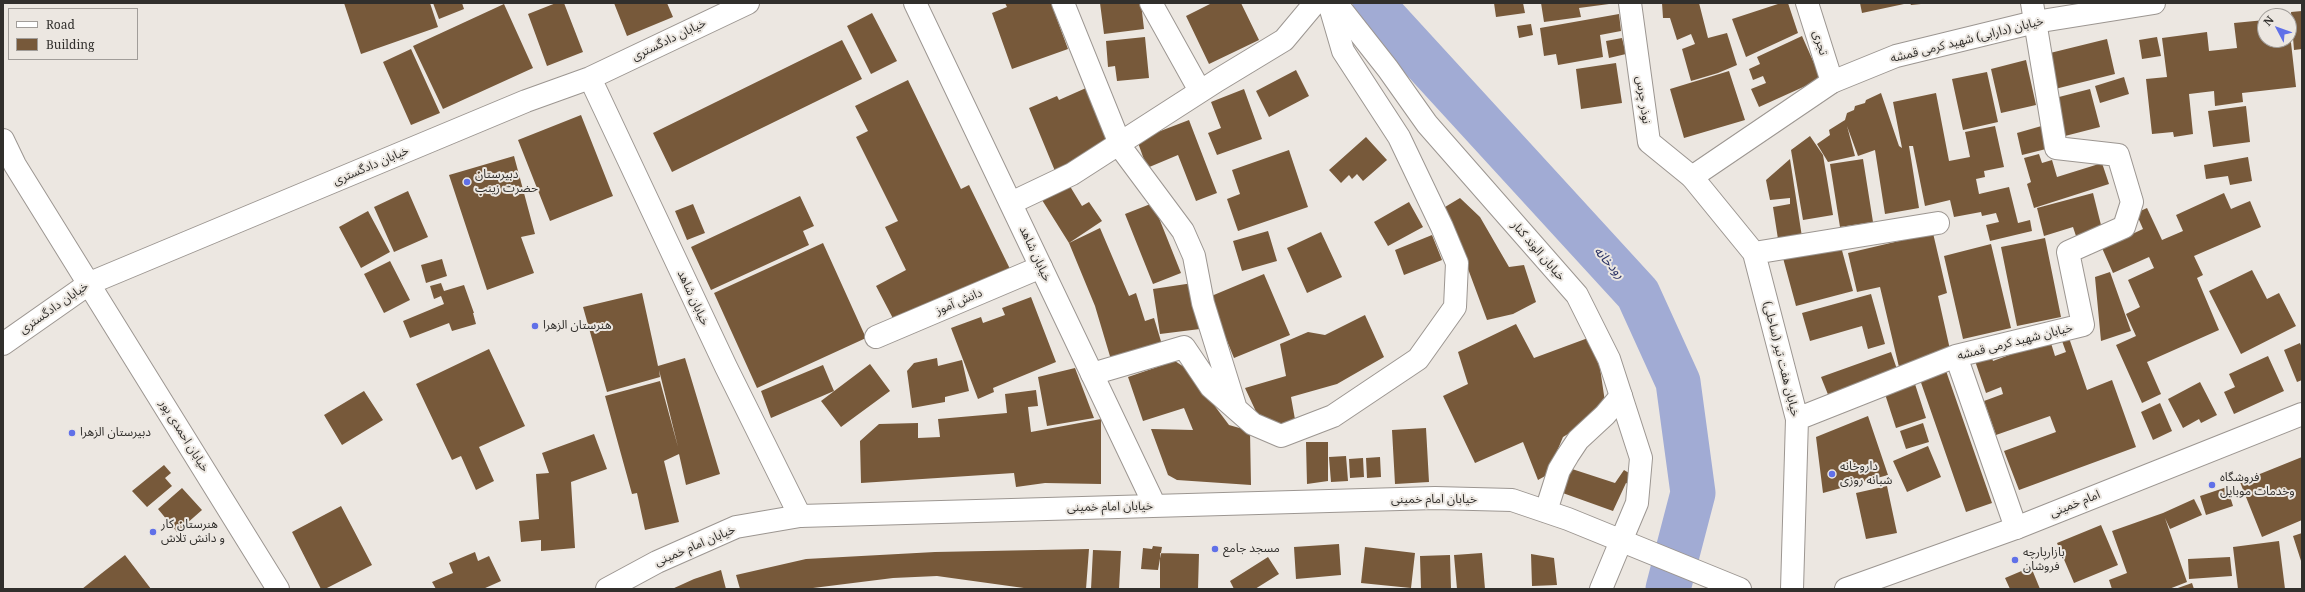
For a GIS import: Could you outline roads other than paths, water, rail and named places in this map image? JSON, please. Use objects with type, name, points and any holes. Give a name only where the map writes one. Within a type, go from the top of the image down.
[{"type":"street","name":"خیابان دادگستری","points":[[3,344],[90,283],[526,101],[590,78],[748,3]]},
{"type":"street","name":"خیابان شاهد","points":[[915,3],[1155,506]]},
{"type":"street","points":[[1063,3],[1119,144],[1183,231],[1194,256],[1203,303],[1236,409]]},
{"type":"street","points":[[1151,3],[1200,91]]},
{"type":"street","points":[[1011,203],[1072,174],[1200,91],[1284,40],[1316,3]]},
{"type":"street","points":[[1092,374],[1184,347],[1211,387],[1253,424],[1281,436],[1333,416],[1418,359],[1455,307],[1456,264],[1442,227],[1400,137],[1343,51],[1329,3]]},
{"type":"street","name":"خیابان الوند کنار","points":[[1336,3],[1388,69],[1427,124],[1577,295],[1609,359],[1641,458],[1637,503],[1601,589]]},
{"type":"street","name":"نوذر چرس","points":[[1630,3],[1649,142],[1692,177]]},
{"type":"street","name":"تجری","points":[[1808,3],[1832,82]]},
{"type":"street","name":"خیابان (دارابی) شهید کرمی قمشه","points":[[1692,177],[1832,82],[1896,56],[2033,12],[2154,3]]},
{"type":"street","name":"خیابان شهید کرمی قمشه","points":[[1797,419],[1956,356],[2083,325],[2068,252],[2124,226],[2132,202],[2118,155],[2056,148],[2033,12]]},
{"type":"street","name":"خیابان شاهد","points":[[590,78],[726,367],[800,516]]},
{"type":"street","name":"خیابان احمدی پور","points":[[3,140],[15,165],[90,283],[278,589]]},
{"type":"street","name":"خیابان هفت تیر (ساحلی)","points":[[1692,177],[1754,253],[1797,419],[1792,589]]},
{"type":"street","points":[[1754,253],[1938,223]]},
{"type":"street","name":"دانش آموز","points":[[876,337],[1041,267]]},
{"type":"street","points":[[1956,356],[2016,528]]},
{"type":"street","points":[[1546,511],[1559,470],[1568,455],[1578,440],[1605,415],[1621,396]]},
{"type":"street","name":"امام خمینی","points":[[1846,589],[2016,528],[2302,414]]},
{"type":"street","name":"خیابان امام خمینی","points":[[607,589],[657,562],[736,527],[800,516],[1435,498],[1512,500],[1546,511],[1732,586]]},
{"type":"waterway","name":"رودخانه","points":[[1375,3],[1384,17],[1638,294],[1678,382],[1693,493],[1668,589]]},
{"type":"place","name":"دبیرستان حضرت زینب","points":[[467,182]]},
{"type":"place","name":"هنرستان الزهرا","points":[[535,326]]},
{"type":"place","name":"دبیرستان الزهرا","points":[[72,433]]},
{"type":"place","name":"داروخانه شبانه روزی","points":[[1832,474]]},
{"type":"place","name":"فروشگاه وخدمات موبایل","points":[[2212,485]]},
{"type":"place","name":"هنرستان کار و دانش تلاش","points":[[153,532]]},
{"type":"place","name":"مسجد جامع","points":[[1215,549]]},
{"type":"place","name":"بازارپارچه فروشان","points":[[2015,560]]}]
